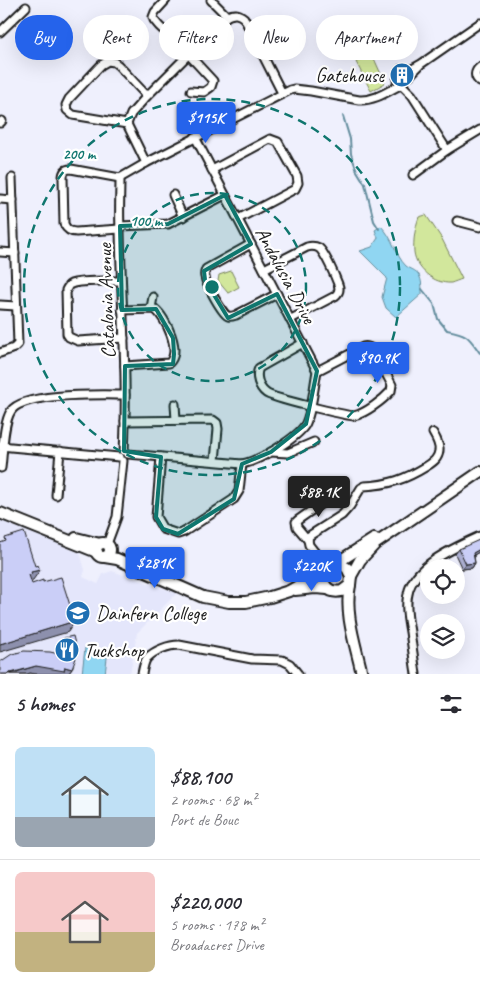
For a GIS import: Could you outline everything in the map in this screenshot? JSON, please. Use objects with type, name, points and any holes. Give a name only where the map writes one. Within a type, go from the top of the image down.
[{"type":"street","points":[[159,26],[153,17],[166,0]]},
{"type":"street","points":[[211,0],[226,15]]},
{"type":"street","points":[[0,32],[26,7]]},
{"type":"street","points":[[232,15],[236,14],[244,18],[282,93]]},
{"type":"street","points":[[225,195],[168,224],[76,232],[68,230],[64,224],[63,178],[67,169],[120,178],[195,137],[282,93],[294,89],[366,101],[373,100],[480,23]]},
{"type":"street","points":[[127,124],[132,114],[147,96],[182,60]]},
{"type":"street","points":[[191,91],[204,92],[211,87],[213,82],[194,60]]},
{"type":"street","points":[[127,124],[73,115],[67,110],[66,105],[69,99],[108,61],[118,65],[147,96]]},
{"type":"street","points":[[480,67],[475,75],[480,82]]},
{"type":"street","points":[[404,76],[412,95],[447,150]]},
{"type":"street","points":[[127,124],[146,163]]},
{"type":"street","points":[[413,175],[447,150],[480,130]]},
{"type":"street","name":"Andalusia Drive","points":[[195,137],[317,371]]},
{"type":"street","points":[[212,170],[270,139],[278,142],[297,176],[298,183],[295,189],[238,219]]},
{"type":"street","points":[[0,353],[14,348],[18,344],[12,178]]},
{"type":"street","name":"Catalonia Avenue","points":[[104,549],[117,516],[125,421],[120,178]]},
{"type":"street","points":[[172,195],[183,217]]},
{"type":"street","points":[[0,198],[13,200]]},
{"type":"street","points":[[456,221],[480,227]]},
{"type":"street","points":[[251,244],[206,269],[205,280],[222,310],[230,317],[236,316],[277,294]]},
{"type":"street","points":[[264,269],[307,247],[317,247],[323,253],[338,284],[338,294],[291,319]]},
{"type":"street","points":[[0,252],[15,253]]},
{"type":"street","points":[[121,281],[80,282],[67,287],[67,334],[78,341],[124,338]]},
{"type":"street","points":[[151,308],[153,296]]},
{"type":"street","points":[[0,306],[16,306]]},
{"type":"street","points":[[122,310],[155,309],[158,311],[173,340],[173,358],[167,364],[125,366]]},
{"type":"street","points":[[2,446],[242,464],[271,452],[300,431],[306,424],[311,406],[317,371],[364,346],[374,350],[392,388],[391,391],[385,397],[354,416],[311,406],[267,394],[261,386],[257,374],[259,368],[304,343]]},
{"type":"street","points":[[1,468],[2,446],[8,416],[14,407],[48,397],[125,395]]},
{"type":"street","points":[[175,404],[176,420]]},
{"type":"street","points":[[125,421],[208,419],[216,421],[218,429],[215,461]]},
{"type":"street","points":[[308,540],[309,536],[342,515],[363,487],[386,484],[408,477],[433,462],[437,458],[439,451],[433,432]]},
{"type":"street","points":[[271,452],[288,453],[314,442]]},
{"type":"street","points":[[56,495],[60,451]]},
{"type":"street","points":[[161,457],[156,517],[163,530],[178,534],[234,499],[238,492],[242,464]]},
{"type":"street","points":[[362,674],[349,612],[348,595],[351,580],[360,560],[370,549],[480,472]]},
{"type":"street","points":[[328,568],[309,545],[308,540],[297,527],[296,522],[332,496]]},
{"type":"street","points":[[0,513],[27,524],[40,526],[83,540],[104,549],[116,559],[186,590],[229,602],[246,602],[270,598],[289,591],[392,527],[419,514]]},
{"type":"street","points":[[416,674],[407,607],[411,584],[419,572],[428,564],[480,536]]},
{"type":"street","points":[[289,591],[315,588],[330,591],[342,591],[351,580],[350,572],[344,565],[328,568],[322,576],[324,586],[330,591],[349,612]]},
{"type":"street","points":[[142,674],[143,666],[148,658],[162,649],[179,645],[252,659],[282,660],[290,664],[298,674]]},
{"type":"highlighted area","points":[[225,195],[251,244],[204,271],[205,280],[228,318],[277,294],[317,371],[306,424],[271,452],[242,464],[234,499],[178,534],[163,529],[156,517],[161,457],[124,451],[125,366],[173,364],[174,354],[173,338],[156,309],[122,310],[120,226],[168,224]]},
{"type":"shaded area","name":"Dainfern College","points":[[0,520],[80,553],[85,570],[83,577],[98,584],[103,574],[112,571],[177,593],[137,633],[130,674],[0,674]]},
{"type":"green space","points":[[360,60],[375,60],[385,83],[371,91],[356,62]]},
{"type":"green space","points":[[426,215],[442,239],[462,279],[451,283],[438,281],[422,270],[418,264],[414,252],[416,226],[419,217]]},
{"type":"green space","points":[[231,271],[239,287],[228,293],[218,281],[219,275]]},
{"type":"water","points":[[381,226],[389,236],[402,262],[418,273],[421,282],[422,294],[396,317],[386,308],[382,297],[387,278],[360,251],[372,247],[378,238],[375,230]]},
{"type":"water","points":[[85,648],[108,650],[105,674],[82,674]]},
{"type":"building","points":[[399,64],[403,67],[403,74],[395,69]]},
{"type":"building","points":[[24,532],[35,566],[38,565],[40,570],[31,572],[32,574],[29,575],[32,584],[61,577],[75,621],[0,644],[0,543],[6,541],[5,538]]},
{"type":"building","points":[[479,540],[480,542],[480,549],[473,553],[475,563],[466,564],[459,549]]},
{"type":"building","points":[[73,636],[77,652],[68,654],[64,638]]},
{"type":"building","points":[[24,651],[50,652],[76,658],[72,669],[65,667],[64,671],[36,666],[11,673],[10,671],[7,674],[0,674],[0,662],[12,654]]},
{"type":"waterway","points":[[343,116],[350,139],[351,154],[357,171],[365,184],[374,221],[379,229]]},
{"type":"waterway","points":[[422,289],[434,304],[438,319],[447,330],[467,337],[480,353]]},
{"type":"place","name":"Gatehouse","points":[[402,75]]},
{"type":"place","name":"Dainfern College","points":[[78,613]]},
{"type":"place","name":"Tuckshop","points":[[67,650]]}]
